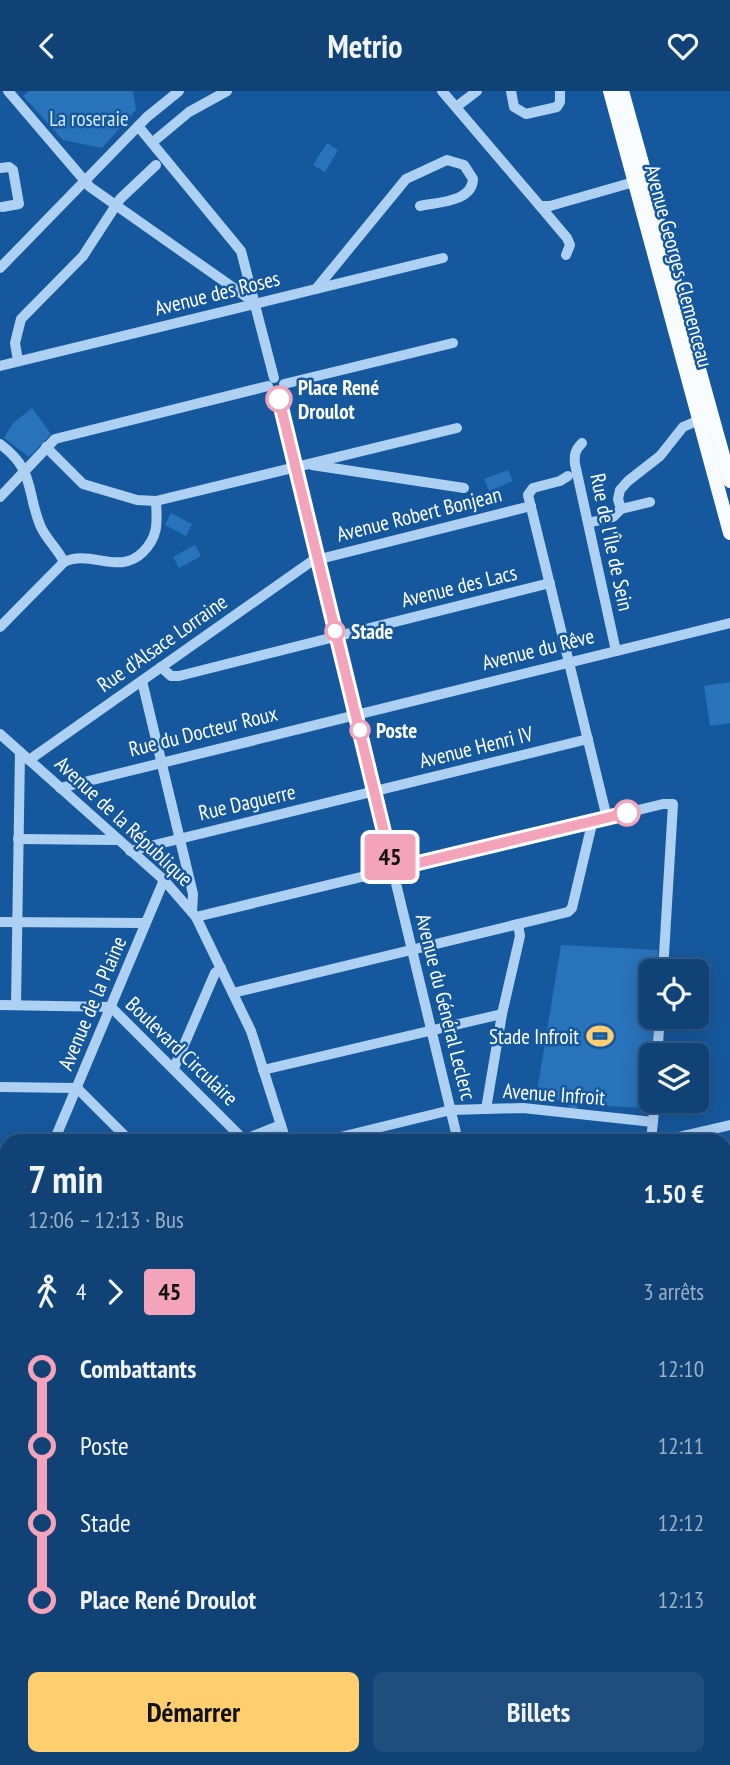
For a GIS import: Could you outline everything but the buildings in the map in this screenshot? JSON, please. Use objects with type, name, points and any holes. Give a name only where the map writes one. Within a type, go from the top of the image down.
[{"type":"main road","name":"Avenue Georges Clemenceau","points":[[610,91],[730,533]]},
{"type":"main road","name":"Avenue Georges Clemenceau","points":[[622,91],[730,481]]},
{"type":"street","points":[[0,95],[7,91],[84,180],[116,206],[255,303]]},
{"type":"street","points":[[0,268],[138,126],[179,91]]},
{"type":"street","points":[[153,142],[189,112],[227,91]]},
{"type":"street","points":[[442,91],[548,206],[552,220],[570,245],[566,255]]},
{"type":"street","points":[[456,107],[477,91]]},
{"type":"street","points":[[511,91],[514,107],[526,114],[557,107],[560,91]]},
{"type":"street","name":"Avenue du Général Leclerc","points":[[138,126],[241,251],[276,385],[456,1134]]},
{"type":"street","points":[[316,289],[406,179],[447,160],[464,165],[473,179],[473,184],[464,195],[421,206]]},
{"type":"street","points":[[18,361],[15,343],[21,319],[83,256],[120,199],[156,165]]},
{"type":"street","points":[[0,168],[9,167],[13,170],[19,204],[2,207]]},
{"type":"street","points":[[548,206],[634,182]]},
{"type":"street","name":"Avenue des Roses","points":[[0,366],[443,258]]},
{"type":"street","points":[[0,497],[46,447],[57,439],[453,342]]},
{"type":"street","points":[[621,509],[618,499],[620,490],[660,456],[683,427],[699,420]]},
{"type":"street","points":[[46,447],[83,484],[137,500],[156,501],[457,428]]},
{"type":"street","name":"Rue de l'Île de Sein","points":[[582,443],[574,456],[616,651]]},
{"type":"street","points":[[0,444],[19,461],[25,472],[40,527],[64,562]]},
{"type":"street","points":[[309,465],[464,488]]},
{"type":"street","points":[[568,476],[560,481],[533,488],[528,495],[607,818]]},
{"type":"street","points":[[0,627],[64,562],[78,556],[117,563],[138,557],[155,538],[156,501]]},
{"type":"street","points":[[588,523],[613,517],[621,509],[650,502]]},
{"type":"street","name":"Avenue Robert Bonjean","points":[[317,559],[531,506]]},
{"type":"street","name":"Rue d'Alsace Lorraine","points":[[29,760],[317,559]]},
{"type":"street","name":"Avenue des Lacs","points":[[161,667],[171,676],[178,676],[550,583]]},
{"type":"street","name":"Avenue du Rêve","points":[[356,714],[730,623]]},
{"type":"street","points":[[142,681],[193,894],[194,914],[663,804],[673,804],[664,959]]},
{"type":"street","name":"Rue du Docteur Roux","points":[[60,788],[356,714]]},
{"type":"street","name":"Avenue de la République","points":[[0,734],[164,880],[194,914],[251,1031],[284,1134]]},
{"type":"street","name":"Avenue Henri IV","points":[[374,792],[588,739]]},
{"type":"street","points":[[16,1005],[20,752]]},
{"type":"street","name":"Rue Daguerre","points":[[130,851],[374,792]]},
{"type":"street","points":[[233,993],[568,912],[572,908],[590,822]]},
{"type":"street","points":[[18,839],[117,840]]},
{"type":"street","name":"Avenue de la Plaine","points":[[57,1134],[164,880]]},
{"type":"street","points":[[0,922],[145,923]]},
{"type":"street","points":[[486,1109],[502,1014],[520,936],[518,924]]},
{"type":"street","points":[[174,1067],[215,972],[221,968]]},
{"type":"street","name":"Boulevard Circulaire","points":[[0,1005],[111,1007],[174,1067],[237,1134]]},
{"type":"street","points":[[263,1070],[502,1014]]},
{"type":"street","points":[[0,1087],[77,1088],[123,1134]]},
{"type":"street","name":"Avenue Infroit","points":[[353,1134],[451,1110],[523,1108],[653,1122]]},
{"type":"street","points":[[652,1134],[653,1113]]},
{"type":"street","points":[[258,1134],[281,1125]]},
{"type":"street","points":[[691,1134],[730,1125]]},
{"type":"green space","name":"La roseraie","points":[[29,91],[133,91],[136,110],[102,148],[63,140],[23,96]]},
{"type":"green space","points":[[327,143],[338,150],[325,172],[313,165]]},
{"type":"green space","points":[[32,408],[51,434],[29,457],[4,438],[13,423]]},
{"type":"green space","points":[[508,470],[513,481],[489,491],[484,479]]},
{"type":"green space","points":[[171,513],[192,524],[186,536],[165,525]]},
{"type":"green space","points":[[195,545],[201,556],[179,568],[173,557]]},
{"type":"green space","points":[[730,682],[730,723],[710,726],[704,686]]},
{"type":"green space","name":"Stade Infroit","points":[[561,945],[658,950],[658,959],[639,959],[639,1029],[653,1029],[653,1043],[639,1043],[639,1108],[578,1101],[577,1109],[569,1110],[569,1101],[536,1098]]},
{"type":"bus line","name":"45","points":[[279,399],[393,869],[627,813]]},
{"type":"place","name":"Place René Droulot","points":[[279,399]]},
{"type":"place","name":"Stade","points":[[335,631]]},
{"type":"place","name":"Poste","points":[[360,730]]},
{"type":"place","name":"Stade Infroit","points":[[600,1036]]}]
